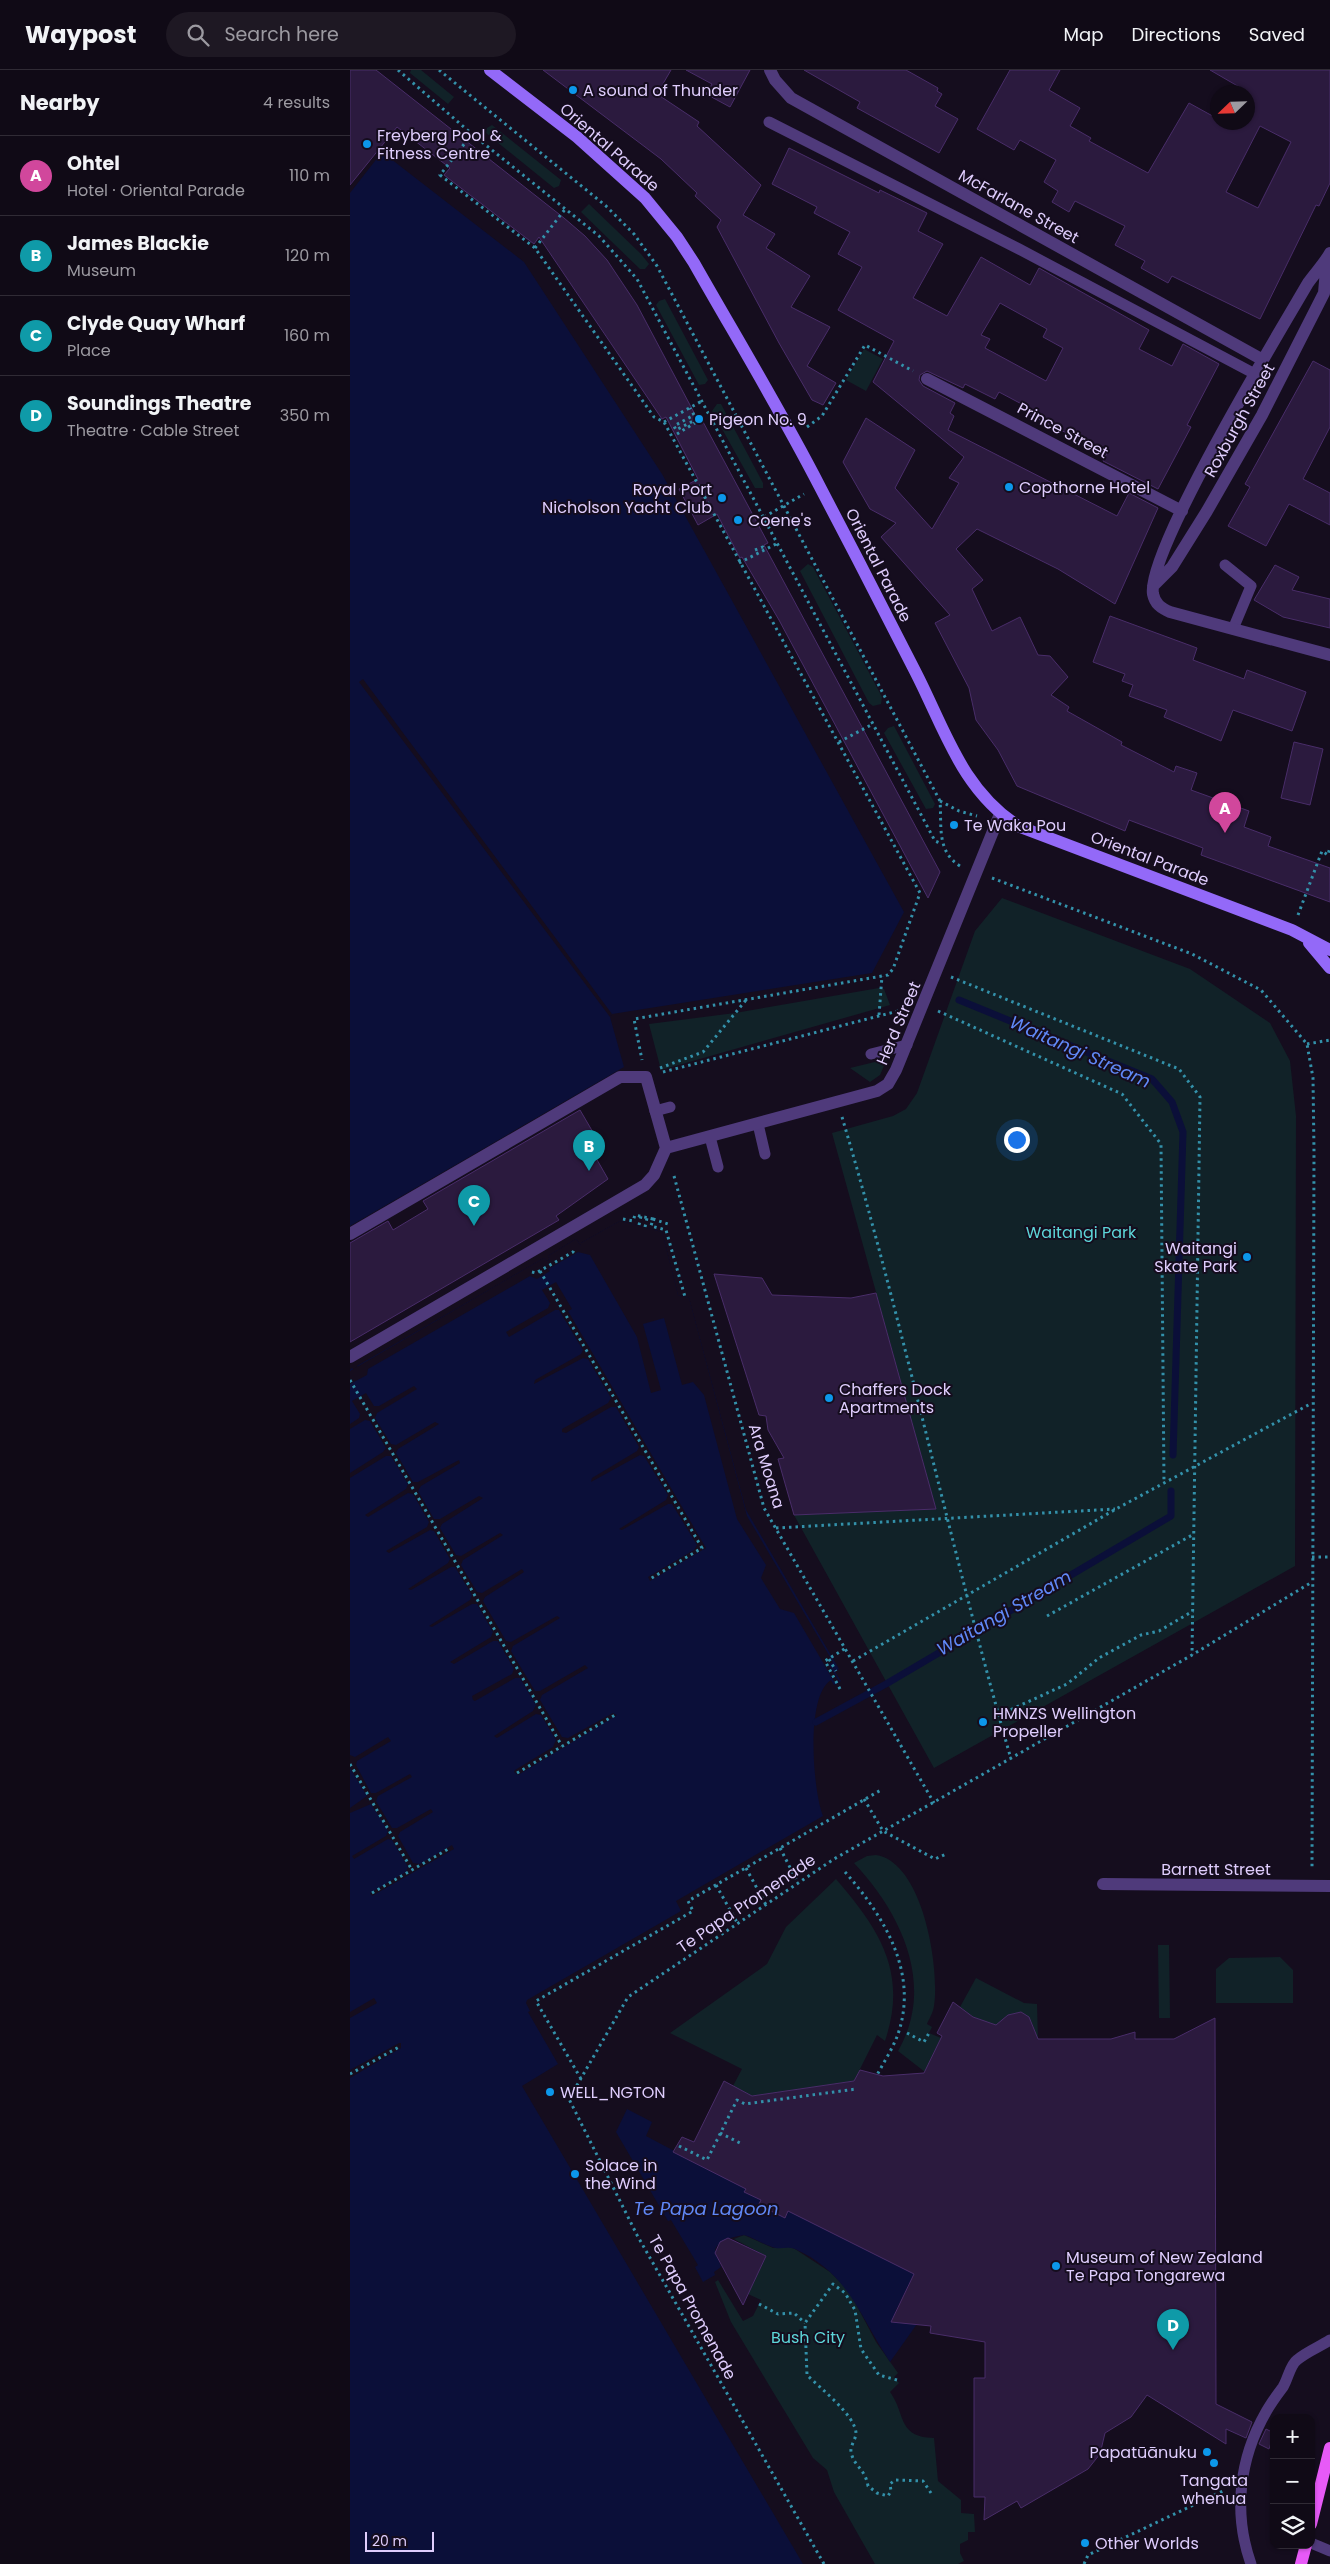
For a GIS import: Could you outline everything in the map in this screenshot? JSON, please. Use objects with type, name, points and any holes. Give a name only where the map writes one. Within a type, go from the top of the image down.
[{"type":"main road","name":"Oriental Parade","points":[[490,70],[577,137],[645,198],[677,237],[694,263],[819,484],[924,688],[957,759],[974,787],[1000,814],[1018,826],[1292,930],[1330,950]]},
{"type":"main road","points":[[1306,939],[1330,968]]},
{"type":"main road","points":[[1315,2508],[1330,2448]]},
{"type":"main road","points":[[1301,2564],[1305,2549]]},
{"type":"street","name":"McFarlane Street","points":[[770,70],[775,80],[791,98],[1263,360]]},
{"type":"street","name":"Roxburgh Street","points":[[1153,586],[1158,563],[1182,511],[1263,360],[1310,280],[1329,255]]},
{"type":"street","name":"Roxburgh Street","points":[[1153,586],[1172,567],[1207,511],[1262,415],[1324,293],[1329,255]]},
{"type":"street","name":"Prince Street","points":[[928,379],[1182,511]]},
{"type":"street","points":[[1153,586],[1155,600],[1164,609],[1330,655]]},
{"type":"street","name":"Herd Street","points":[[666,1148],[877,1091],[888,1084],[936,973],[1000,814]]},
{"type":"street","points":[[350,1234],[620,1077],[649,1074],[666,1148],[654,1175],[645,1185],[350,1357]]},
{"type":"street","name":"Barnett Street","points":[[1103,1884],[1330,1886]]},
{"type":"lane","points":[[769,122],[1255,374]]},
{"type":"lane","points":[[1225,565],[1251,586],[1234,629]]},
{"type":"lane","points":[[1306,939],[1330,942]]},
{"type":"lane","points":[[870,1054],[906,1045]]},
{"type":"lane","points":[[656,1111],[670,1107]]},
{"type":"lane","points":[[758,1124],[765,1154]]},
{"type":"lane","points":[[710,1137],[718,1167]]},
{"type":"lane","points":[[1251,2564],[1242,2529],[1242,2481],[1248,2455],[1258,2427],[1284,2386],[1295,2361],[1330,2340]]},
{"type":"lane","points":[[1315,2545],[1330,2551]]},
{"type":"path","points":[[398,70],[472,134],[599,236],[638,279],[871,725],[934,841],[942,844]]},
{"type":"path","points":[[439,70],[606,206],[634,234],[657,266],[843,614],[940,801],[939,832],[942,844],[958,865]]},
{"type":"path","points":[[472,134],[440,174],[535,248],[654,417],[664,422],[920,893],[894,969],[888,975],[634,1019],[641,1056]]},
{"type":"path","points":[[535,248],[566,208]]},
{"type":"path","points":[[822,416],[865,344],[928,379]]},
{"type":"path","points":[[664,422],[702,401]]},
{"type":"path","points":[[677,434],[698,422],[697,419],[676,430],[674,426],[694,415],[690,408]]},
{"type":"path","points":[[764,517],[806,493]]},
{"type":"path","points":[[739,563],[776,544]]},
{"type":"path","points":[[755,550],[763,547],[765,550]]},
{"type":"path","points":[[839,742],[871,725]]},
{"type":"path","points":[[940,801],[959,811],[977,816],[1000,814]]},
{"type":"path","points":[[1292,930],[1322,851],[1328,855],[1330,847]]},
{"type":"path","points":[[991,878],[1192,954],[1261,990],[1307,1044],[1313,1088],[1312,1870]]},
{"type":"path","points":[[936,973],[1179,1069],[1200,1097],[1192,1655]]},
{"type":"path","points":[[879,1015],[882,976]]},
{"type":"path","points":[[649,1074],[703,1052],[746,1000]]},
{"type":"path","points":[[649,1074],[923,1004],[1122,1094],[1161,1144],[1164,1483]]},
{"type":"path","points":[[1307,1044],[1330,1040]]},
{"type":"path","points":[[838,1102],[948,1518],[966,1596],[1012,1759]]},
{"type":"path","name":"Ara Moana","points":[[666,1148],[764,1508],[934,1803]]},
{"type":"path","points":[[618,1218],[634,1221],[635,1215],[668,1224]]},
{"type":"path","points":[[639,1225],[641,1216]]},
{"type":"path","points":[[645,1226],[647,1218]]},
{"type":"path","points":[[653,1219],[651,1226],[666,1230],[684,1297]]},
{"type":"path","points":[[578,1241],[573,1252],[540,1271],[702,1548],[650,1578]]},
{"type":"path","points":[[351,1382],[562,1746]]},
{"type":"path","points":[[853,1661],[1116,1509],[1312,1403]]},
{"type":"path","points":[[776,1528],[1116,1509]]},
{"type":"path","points":[[1047,1616],[1195,1533]]},
{"type":"path","points":[[1312,1557],[1330,1557]]},
{"type":"path","name":"Te Papa Promenade","points":[[824,2564],[637,2234],[570,2099],[628,1997],[798,1883],[883,1831],[1192,1655],[1312,1582]]},
{"type":"path","points":[[999,1715],[1067,1684],[1100,1658],[1141,1634],[1159,1630],[1193,1611]]},
{"type":"path","points":[[840,1689],[825,1661],[846,1648]]},
{"type":"path","points":[[829,1658],[836,1671]]},
{"type":"path","points":[[517,1773],[615,1715]]},
{"type":"path","points":[[350,1764],[412,1870]]},
{"type":"path","points":[[581,2079],[536,2001],[693,1911],[688,1901],[881,1790]]},
{"type":"path","points":[[864,1799],[883,1831],[935,1859],[946,1854]]},
{"type":"path","points":[[372,1893],[450,1848]]},
{"type":"path","points":[[780,1848],[798,1883]]},
{"type":"path","points":[[746,1868],[766,1905]]},
{"type":"path","points":[[845,1872],[878,1914],[896,1950],[902,1970],[904,2000],[898,2035],[877,2075]]},
{"type":"path","points":[[716,1885],[738,1924]]},
{"type":"path","points":[[908,2033],[924,2042],[929,2033]]},
{"type":"path","points":[[350,2074],[399,2047]]},
{"type":"path","points":[[679,2146],[707,2160],[737,2100],[745,2104],[856,2089]]},
{"type":"path","points":[[720,2133],[742,2144]]},
{"type":"path","points":[[897,2380],[880,2375],[861,2348],[855,2310],[845,2293],[833,2284],[805,2323],[807,2375],[852,2420],[856,2434],[851,2450],[856,2463],[866,2474],[868,2486],[877,2493],[888,2496],[891,2491],[890,2484],[895,2480],[923,2481],[931,2493]]},
{"type":"path","points":[[759,2304],[778,2314],[794,2313],[805,2323]]},
{"type":"path","points":[[1084,2564],[1088,2555],[1242,2481]]},
{"type":"green space","points":[[411,70],[421,70],[454,97],[448,104],[410,73]]},
{"type":"green space","points":[[492,125],[561,180],[559,186],[554,188],[486,133],[487,128]]},
{"type":"green space","points":[[589,204],[641,254],[649,264],[645,269],[640,269],[581,212]]},
{"type":"green space","points":[[665,299],[708,380],[705,384],[699,385],[656,305],[659,301]]},
{"type":"green space","points":[[864,349],[883,359],[866,391],[846,380]]},
{"type":"green space","points":[[717,404],[721,404],[763,483],[763,488],[755,488],[712,411]]},
{"type":"green space","points":[[808,564],[813,567],[882,697],[881,704],[873,706],[869,703],[800,571]]},
{"type":"green space","points":[[894,726],[935,804],[933,808],[926,809],[884,733],[888,728]]},
{"type":"green space","name":"Waitangi Park","points":[[1002,898],[1190,969],[1270,1023],[1290,1061],[1296,1116],[1295,1566],[934,1768],[794,1515],[936,1509],[832,1133],[893,1116],[906,1109],[917,1093],[975,931]]},
{"type":"green space","points":[[879,988],[884,989],[890,1005],[661,1070],[649,1024],[735,1013]]},
{"type":"green space","points":[[887,1059],[880,1075],[870,1082],[850,1068]]},
{"type":"green space","points":[[876,1855],[892,1862],[906,1876],[917,1896],[931,1943],[935,1989],[933,2009],[927,2024],[932,2027],[929,2033],[941,2038],[925,2072],[898,2051],[909,2026],[914,2001],[913,1976],[908,1951],[899,1927],[886,1904],[854,1863],[867,1856]]},
{"type":"green space","points":[[836,1879],[865,1916],[886,1954],[891,1973],[893,1994],[891,2017],[885,2041],[877,2035],[854,2081],[752,2096],[733,2086],[742,2069],[670,2033],[767,1964],[786,1927]]},
{"type":"green space","points":[[1158,1945],[1169,1945],[1170,2018],[1159,2018]]},
{"type":"green space","points":[[1280,1957],[1293,1970],[1293,2003],[1216,2003],[1216,1969],[1229,1958]]},
{"type":"green space","points":[[976,1978],[1024,2003],[1037,2004],[1038,2039],[1035,2039],[1030,2020],[1021,2012],[1008,2015],[996,2025],[973,2017],[960,2007]]},
{"type":"green space","name":"Bush City","points":[[744,2235],[773,2248],[786,2246],[795,2249],[830,2272],[849,2291],[876,2342],[898,2373],[894,2377],[899,2383],[890,2392],[904,2423],[908,2429],[922,2437],[934,2438],[938,2481],[961,2500],[961,2513],[974,2514],[975,2532],[968,2532],[968,2540],[960,2544],[960,2553],[964,2561],[958,2564],[875,2564],[834,2492],[827,2470],[813,2458],[731,2322],[715,2282],[718,2280],[743,2321],[753,2316],[761,2300],[748,2294],[766,2256],[734,2239]]},
{"type":"water","points":[[382,152],[524,262],[662,474],[904,912],[872,973],[612,1014],[610,1017],[624,1067],[350,1226],[350,193]]},
{"type":"water","points":[[620,1221],[662,1232],[678,1295],[689,1298],[746,1510],[839,1669],[835,1672],[841,1681],[834,1685],[831,1680],[823,1689],[817,1704],[814,1723],[814,1766],[819,1804],[823,1816],[676,1901],[681,1911],[527,2000],[526,2003],[530,2011],[528,2012],[558,2064],[522,2086],[803,2564],[350,2564],[350,1370],[352,1368],[356,1372],[360,1370],[357,1366],[544,1258],[547,1261],[550,1259],[548,1256],[576,1239],[581,1246],[581,1243]]},
{"type":"water","name":"Te Papa Lagoon","points":[[627,2109],[652,2122],[646,2136],[746,2189],[745,2192],[761,2200],[759,2204],[785,2218],[789,2211],[914,2274],[895,2312],[896,2322],[917,2324],[890,2362],[841,2283],[828,2270],[795,2249],[775,2248],[744,2235],[727,2239],[720,2243],[715,2250],[721,2267],[714,2272],[715,2275],[703,2282],[695,2267],[698,2265],[671,2220],[668,2221],[616,2132]]},
{"type":"pier","points":[[363,679],[612,1014],[610,1017],[359,682]]},
{"type":"pier","points":[[620,1221],[662,1232],[678,1295],[689,1298],[747,1516],[833,1662],[829,1665],[839,1681],[837,1683],[835,1683],[794,1613],[780,1609],[761,1578],[766,1565],[737,1519],[704,1395],[693,1382],[682,1385],[664,1318],[643,1324],[661,1390],[651,1393],[637,1337],[590,1255],[578,1252],[548,1269],[550,1271],[537,1279],[530,1276],[368,1369],[367,1375],[350,1384],[350,1371],[544,1258],[547,1261],[550,1259],[548,1256],[576,1239],[581,1246],[581,1243]]},
{"type":"pier","points":[[556,1282],[572,1309],[568,1311],[706,1548],[650,1581],[648,1577],[694,1550],[697,1545],[672,1504],[668,1504],[622,1530],[619,1529],[666,1500],[668,1495],[644,1456],[640,1455],[591,1482],[592,1478],[637,1451],[639,1447],[616,1407],[611,1407],[566,1433],[562,1432],[562,1429],[608,1403],[611,1398],[588,1359],[583,1358],[534,1384],[535,1380],[581,1354],[583,1350],[559,1310],[555,1310],[509,1337],[506,1332],[548,1308],[550,1303],[542,1290]]},
{"type":"pier","points":[[414,1386],[417,1389],[377,1413],[375,1418],[391,1444],[396,1445],[435,1422],[439,1424],[398,1449],[396,1453],[413,1482],[418,1482],[459,1460],[460,1463],[421,1486],[418,1491],[434,1519],[440,1519],[479,1496],[483,1498],[442,1524],[440,1528],[456,1555],[461,1556],[500,1533],[503,1535],[463,1560],[461,1565],[477,1592],[482,1593],[522,1569],[524,1572],[485,1597],[483,1601],[506,1641],[511,1642],[557,1616],[560,1618],[513,1646],[511,1651],[535,1691],[540,1691],[585,1665],[588,1668],[542,1695],[540,1700],[562,1737],[568,1738],[613,1713],[617,1715],[518,1775],[514,1772],[515,1770],[553,1747],[556,1740],[541,1715],[536,1714],[497,1738],[494,1736],[533,1711],[536,1705],[520,1678],[515,1678],[475,1701],[473,1700],[472,1696],[512,1674],[514,1669],[498,1641],[493,1641],[454,1664],[450,1662],[491,1637],[493,1632],[477,1604],[472,1604],[432,1627],[429,1626],[470,1600],[472,1595],[455,1567],[451,1567],[411,1590],[408,1589],[448,1563],[450,1559],[434,1531],[430,1530],[389,1553],[386,1551],[427,1527],[429,1522],[413,1494],[408,1493],[368,1517],[365,1515],[406,1489],[408,1484],[391,1456],[386,1456],[350,1478],[350,1473],[383,1452],[386,1448],[370,1421],[365,1420],[350,1429],[350,1424],[359,1418],[360,1414],[352,1401],[366,1393],[374,1406],[379,1406]]},
{"type":"pier","points":[[388,1737],[391,1741],[357,1761],[356,1765],[371,1793],[376,1793],[410,1774],[412,1777],[378,1796],[376,1801],[392,1828],[397,1828],[431,1809],[433,1812],[400,1832],[398,1836],[413,1863],[420,1864],[452,1845],[454,1849],[372,1896],[370,1893],[406,1872],[408,1867],[392,1840],[388,1839],[354,1859],[352,1856],[386,1836],[388,1831],[371,1804],[350,1813],[350,1808],[367,1796],[350,1768],[350,1755],[355,1757]]},
{"type":"pier","points":[[374,1998],[377,2003],[350,2018],[350,2012]]},
{"type":"pier","points":[[401,2043],[401,2048],[350,2078],[350,2070]]},
{"type":"building","points":[[350,70],[376,70],[564,218],[585,236],[607,260],[637,305],[699,422],[702,420],[768,543],[764,545],[940,872],[928,898],[779,620],[742,557],[740,558],[717,514],[698,525],[679,489],[698,479],[666,417],[662,419],[539,237],[534,244],[444,175],[450,168],[397,127],[350,185]]},
{"type":"building","points":[[543,70],[671,70],[657,94],[699,122],[697,126],[761,185],[743,215],[775,234],[766,248],[810,276],[791,307],[830,327],[807,366],[836,383],[823,405],[812,400],[779,343],[717,227],[721,220],[695,196],[697,193],[661,159]]},
{"type":"building","points":[[686,70],[750,70],[730,107],[706,94],[712,84]]},
{"type":"building","points":[[804,70],[906,70],[938,88],[937,91],[942,94],[935,106],[958,119],[939,153],[857,108],[860,102]]},
{"type":"building","points":[[1010,70],[1060,70],[1049,90],[1080,108],[1070,126],[1091,138],[1089,141],[1148,173],[1189,103],[1210,115],[1210,130],[1255,130],[1255,85],[1236,85],[1210,70],[1330,70],[1330,183],[1319,206],[1316,205],[1260,319],[1172,276],[1168,283],[1141,268],[1145,261],[1115,245],[1125,226],[1075,201],[1069,212],[1052,202],[1058,191],[1044,182],[1056,160],[1020,140],[1014,150],[977,129]],"holes":[[[1260,126],[1291,142],[1258,208],[1226,192]]]},
{"type":"building","points":[[789,148],[879,193],[880,190],[927,213],[918,231],[943,244],[913,298],[947,316],[981,257],[1030,285],[1039,268],[1149,330],[1139,349],[1172,366],[1183,344],[1219,364],[1187,425],[1191,427],[1158,489],[1103,461],[1107,453],[1028,414],[1031,409],[999,392],[995,399],[965,384],[963,388],[927,371],[920,375],[919,380],[923,386],[955,403],[950,413],[954,416],[948,430],[1117,516],[1129,493],[1158,508],[1115,604],[1058,569],[977,529],[956,549],[983,580],[972,589],[992,631],[1020,617],[1038,655],[1050,656],[1068,677],[1051,695],[1069,707],[1067,711],[1122,742],[1121,745],[1174,772],[1176,766],[1197,773],[1191,790],[1249,811],[1244,827],[1271,837],[1268,846],[1330,868],[1330,902],[1201,855],[1203,848],[1129,820],[1125,831],[1017,786],[998,750],[976,720],[969,688],[935,623],[950,615],[881,537],[896,523],[870,509],[843,462],[866,418],[915,450],[895,488],[932,529],[959,483],[949,478],[964,457],[873,382],[894,341],[838,310],[862,267],[838,254],[850,232],[814,213],[817,207],[772,184]],"holes":[[[1000,303],[1047,329],[1043,337],[1063,348],[1046,381],[985,348],[990,339],[981,335]]]},
{"type":"building","points":[[1313,361],[1330,370],[1330,427],[1303,479],[1330,493],[1330,525],[1289,504],[1266,546],[1228,526],[1250,487],[1245,484]]},
{"type":"building","points":[[1275,565],[1299,577],[1292,590],[1330,599],[1330,628],[1283,617],[1254,600]]},
{"type":"building","points":[[1110,616],[1197,648],[1193,660],[1244,679],[1247,670],[1306,692],[1292,731],[1233,710],[1221,741],[1164,717],[1167,710],[1129,696],[1133,685],[1122,681],[1125,674],[1093,662]]},
{"type":"building","points":[[1294,742],[1323,749],[1310,805],[1281,798]]},
{"type":"building","points":[[580,1110],[601,1146],[592,1151],[608,1179],[556,1216],[559,1220],[350,1342],[350,1243],[388,1221],[393,1230],[428,1209],[423,1201]]},
{"type":"building","name":"Chaffers Dock Apartments","points":[[714,1274],[762,1278],[772,1295],[851,1298],[876,1293],[936,1509],[794,1515],[778,1459],[784,1458],[768,1430],[766,1416],[759,1415]]},
{"type":"building","name":"Museum of New Zealand Te Papa Tongarewa","points":[[953,2002],[973,2017],[996,2025],[1008,2015],[1021,2012],[1029,2017],[1038,2039],[1111,2039],[1135,2032],[1135,2039],[1174,2039],[1215,2018],[1216,2404],[1252,2422],[1246,2438],[1226,2429],[1226,2444],[1147,2395],[1131,2417],[1105,2433],[1100,2454],[1088,2469],[1021,2508],[1017,2501],[984,2520],[985,2497],[974,2497],[974,2378],[985,2378],[985,2342],[930,2333],[931,2326],[891,2322],[914,2274],[788,2211],[785,2218],[769,2210],[759,2204],[761,2200],[744,2192],[746,2189],[673,2152],[682,2137],[694,2142],[724,2081],[752,2096],[854,2081],[860,2070],[883,2076],[924,2073],[942,2036],[937,2033]]},
{"type":"building","points":[[728,2238],[766,2256],[743,2305],[715,2253],[720,2242]]},
{"type":"building","points":[[1266,2429],[1270,2431],[1269,2449],[1259,2444]]},
{"type":"waterway","name":"Waitangi Stream","points":[[959,1000],[1152,1079],[1172,1102],[1183,1132],[1173,1455]]},
{"type":"waterway","name":"Waitangi Stream","points":[[816,1722],[886,1684],[1171,1516],[1171,1491]]},
{"type":"place","name":"A sound of Thunder","points":[[573,90]]},
{"type":"place","name":"Freyberg Pool & Fitness Centre","points":[[367,144]]},
{"type":"place","name":"Pigeon No. 9","points":[[699,419]]},
{"type":"place","name":"Copthorne Hotel","points":[[1009,487]]},
{"type":"place","name":"Royal Port Nicholson Yacht Club","points":[[722,498]]},
{"type":"place","name":"Coene's","points":[[738,520]]},
{"type":"place","name":"Te Waka Pou","points":[[954,825]]},
{"type":"place","name":"Ohtel","points":[[1225,833]]},
{"type":"place","name":"James Blackie","points":[[589,1171]]},
{"type":"place","name":"Clyde Quay Wharf","points":[[474,1226]]},
{"type":"place","name":"Waitangi Skate Park","points":[[1247,1257]]},
{"type":"place","name":"Chaffers Dock Apartments","points":[[829,1398]]},
{"type":"place","name":"HMNZS Wellington Propeller","points":[[983,1722]]},
{"type":"place","name":"WELL_NGTON","points":[[550,2092]]},
{"type":"place","name":"Solace in the Wind","points":[[575,2174]]},
{"type":"place","name":"Museum of New Zealand Te Papa Tongarewa","points":[[1056,2266]]},
{"type":"place","name":"Soundings Theatre","points":[[1173,2350]]},
{"type":"place","name":"Papatūānuku","points":[[1207,2452]]},
{"type":"place","name":"Tangata whenua","points":[[1214,2463]]},
{"type":"place","name":"Other Worlds","points":[[1085,2543]]}]
